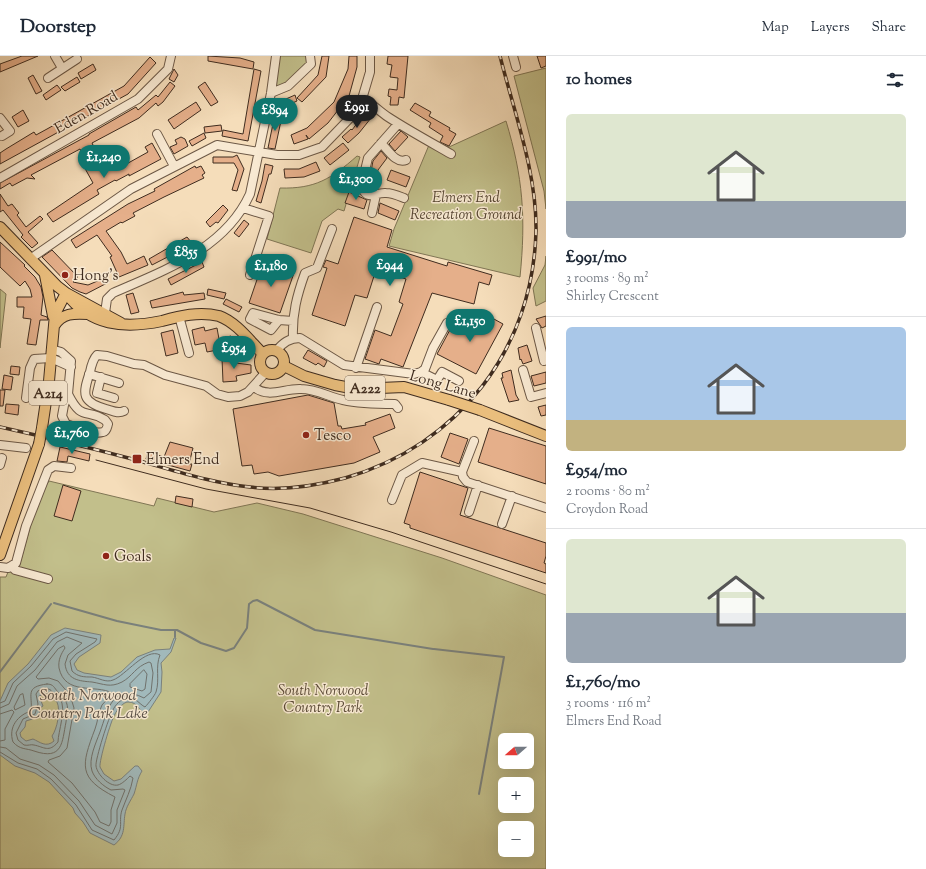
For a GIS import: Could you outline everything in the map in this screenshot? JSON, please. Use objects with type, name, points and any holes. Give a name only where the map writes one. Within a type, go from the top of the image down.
[{"type":"main road","points":[[0,227],[45,275],[66,293],[74,304],[88,314],[111,324],[124,325],[142,325],[178,316],[199,314],[220,317],[240,330],[262,354]]},
{"type":"main road","points":[[45,275],[51,296],[54,326]]},
{"type":"main road","points":[[66,293],[105,313],[124,325]]},
{"type":"main road","name":"A214","points":[[0,555],[39,444],[57,307],[66,293]]},
{"type":"main road","points":[[54,326],[64,316],[74,313],[88,314]]},
{"type":"main road","points":[[269,350],[276,350],[284,358],[284,366],[277,373],[266,372],[260,364],[262,354],[269,350]]},
{"type":"main road","name":"Long Lane","points":[[284,366],[304,376],[335,385],[356,389],[404,387],[425,391],[480,410],[546,436]]},
{"type":"street","points":[[55,56],[62,68]]},
{"type":"street","name":"Eden Road","points":[[0,178],[138,99],[168,69],[171,56]]},
{"type":"street","points":[[105,313],[107,299],[113,293],[193,256],[228,228],[243,208],[250,194],[271,93],[276,56]]},
{"type":"street","points":[[271,93],[288,86],[311,64],[310,56]]},
{"type":"street","points":[[30,259],[131,189],[217,145],[277,155],[299,155],[322,147],[350,118],[362,99],[370,72],[370,56]]},
{"type":"street","points":[[512,56],[516,67]]},
{"type":"street","points":[[48,78],[77,59]]},
{"type":"street","points":[[362,99],[369,102],[380,112],[398,124],[451,154]]},
{"type":"street","points":[[0,118],[10,131],[2,136]]},
{"type":"street","points":[[398,124],[368,158],[362,177],[361,187],[364,192],[372,196],[384,193],[404,198]]},
{"type":"street","points":[[157,134],[174,166]]},
{"type":"street","points":[[381,143],[397,160],[406,160]]},
{"type":"street","points":[[372,213],[376,195]]},
{"type":"street","points":[[243,208],[269,216],[250,275]]},
{"type":"street","points":[[293,338],[292,321],[295,303],[305,273],[317,268],[332,229]]},
{"type":"street","points":[[356,368],[377,307]]},
{"type":"street","points":[[178,316],[189,353]]},
{"type":"street","points":[[279,320],[292,321]]},
{"type":"street","points":[[276,350],[282,343],[293,338],[300,338],[344,365],[356,368],[414,374],[425,369],[433,348],[447,323]]},
{"type":"street","points":[[536,328],[543,341],[544,361]]},
{"type":"street","points":[[26,398],[32,362],[36,358],[51,353],[71,367],[68,394],[62,416],[66,424],[103,432],[111,425],[101,417],[83,414],[78,410],[68,394]]},
{"type":"street","points":[[124,411],[118,413],[92,405],[86,398],[85,388],[95,357],[101,355],[134,364],[144,364],[165,375],[206,386],[217,394],[228,397],[240,396],[254,387],[266,372]]},
{"type":"street","points":[[523,370],[531,397],[546,393]]},
{"type":"street","points":[[421,372],[437,380],[442,372],[459,381]]},
{"type":"street","points":[[89,374],[120,383]]},
{"type":"street","points":[[101,377],[97,393],[114,398]]},
{"type":"street","points":[[254,387],[260,392],[268,394],[301,389],[315,390],[343,400],[366,404],[395,404],[398,408]]},
{"type":"street","points":[[474,441],[462,472],[463,477],[467,482],[546,508]]},
{"type":"street","points":[[0,445],[26,448]]},
{"type":"street","points":[[392,500],[402,475],[422,463],[462,472]]},
{"type":"street","points":[[0,567],[12,567],[16,563],[26,526],[48,470],[54,466],[71,468]]},
{"type":"street","points":[[469,512],[478,485]]},
{"type":"street","points":[[502,524],[512,496]]},
{"type":"street","points":[[12,567],[15,570],[48,579]]},
{"type":"green space","points":[[276,56],[310,56],[311,64],[288,86],[271,93]]},
{"type":"green space","points":[[546,68],[546,209],[544,191],[514,76]]},
{"type":"green space","name":"Elmers End Recreation Ground","points":[[506,121],[512,141],[522,198],[523,236],[520,277],[389,246],[394,229],[429,145],[434,141],[449,147]]},
{"type":"green space","points":[[357,156],[360,157],[344,211],[338,209],[322,221],[311,253],[267,239],[280,188],[303,187],[322,181],[339,171]]},
{"type":"green space","points":[[546,256],[546,301],[536,306],[533,288],[545,265]]},
{"type":"green space","points":[[0,289],[6,294],[0,348]]},
{"type":"green space","name":"South Norwood Country Park","points":[[49,481],[154,506],[157,498],[214,512],[257,503],[303,514],[442,558],[546,595],[546,869],[0,869],[0,577],[6,577],[8,572],[14,571],[19,567],[31,524],[45,487]]},
{"type":"water","name":"South Norwood Country Park Lake","points":[[65,628],[101,635],[100,643],[79,657],[74,664],[77,670],[84,673],[111,677],[121,672],[137,657],[155,650],[170,649],[174,638],[176,638],[171,652],[161,663],[161,692],[148,712],[145,714],[134,703],[124,703],[115,714],[106,740],[100,763],[100,767],[104,774],[114,781],[121,779],[135,766],[138,766],[142,771],[134,794],[127,806],[122,834],[118,842],[114,845],[90,833],[73,808],[49,782],[35,773],[15,766],[0,755],[0,701],[8,683],[28,664],[51,635]],"holes":[[[48,693],[50,697],[57,702],[59,710],[57,725],[52,736],[54,741],[48,744],[41,743],[33,739],[26,741],[21,737],[20,733],[25,727],[26,721],[39,717],[40,708],[43,706],[39,696]]]},
{"type":"building","points":[[22,56],[38,56],[0,72],[0,64]]},
{"type":"building","points":[[208,56],[240,58],[254,62],[253,69],[208,61]]},
{"type":"building","points":[[322,56],[329,56],[326,77],[302,102],[297,98],[318,75]]},
{"type":"building","points":[[349,56],[357,56],[357,67],[349,96],[328,123],[309,139],[306,135],[308,139],[294,144],[291,135],[307,128],[334,102],[348,69]]},
{"type":"building","points":[[388,56],[408,56],[404,98],[399,97],[398,105],[390,105],[391,97],[388,96],[389,89],[397,90],[398,78],[390,77],[392,65],[387,64]]},
{"type":"building","points":[[537,56],[546,56],[546,66],[541,68]]},
{"type":"building","points":[[150,57],[156,63],[128,94],[0,164],[0,153],[34,132],[36,135],[124,86]]},
{"type":"building","points":[[93,64],[96,70],[81,79],[78,73]]},
{"type":"building","points":[[174,69],[178,75],[174,82],[169,79]]},
{"type":"building","points":[[254,69],[261,71],[248,141],[222,136],[223,130],[243,134]]},
{"type":"building","points":[[33,75],[42,91],[36,94],[28,78]]},
{"type":"building","points":[[77,77],[80,82],[65,91],[61,87]]},
{"type":"building","points":[[170,82],[175,86],[163,102],[158,106],[156,103],[139,118],[92,143],[93,145],[81,151],[80,149],[31,175],[35,179],[27,178],[12,186],[10,183],[0,189],[0,183],[89,135],[136,107],[138,110],[156,95],[158,97]]},
{"type":"building","points":[[205,82],[218,102],[211,106],[198,87]]},
{"type":"building","points":[[57,85],[61,90],[46,100],[43,95]]},
{"type":"building","points":[[295,95],[297,101],[281,108],[279,102]]},
{"type":"building","points":[[196,102],[201,110],[174,129],[168,120]]},
{"type":"building","points":[[415,103],[431,112],[429,116],[450,128],[449,130],[456,134],[449,146],[440,142],[443,136],[429,127],[431,123],[410,110]]},
{"type":"building","points":[[23,110],[29,121],[18,127],[12,117]]},
{"type":"building","points":[[275,114],[282,116],[275,149],[268,148]]},
{"type":"building","points":[[364,114],[371,118],[359,133],[348,143],[342,137],[351,129],[352,130]]},
{"type":"building","points":[[221,125],[222,131],[205,133],[204,127]]},
{"type":"building","points":[[401,131],[408,137],[395,151],[389,144]]},
{"type":"building","points":[[204,133],[206,138],[192,146],[189,141]]},
{"type":"building","points":[[181,137],[185,139],[188,146],[174,154],[170,147],[177,144],[175,140]]},
{"type":"building","points":[[152,143],[161,159],[129,176],[129,174],[97,190],[99,194],[53,222],[47,214],[93,183],[82,163],[100,153],[109,170],[119,164],[121,167],[148,152],[145,147]]},
{"type":"building","points":[[343,143],[349,150],[330,165],[324,158]]},
{"type":"building","points":[[381,151],[387,158],[378,170],[373,189],[370,190],[368,187],[373,161]]},
{"type":"building","points":[[237,155],[244,169],[237,191],[232,190],[238,170],[234,163],[213,163],[213,157],[233,157]]},
{"type":"building","points":[[316,162],[320,171],[304,177],[285,178],[284,169],[299,169]]},
{"type":"building","points":[[265,164],[273,166],[271,174],[269,174],[261,203],[256,201]]},
{"type":"building","points":[[195,166],[196,168],[201,166],[205,173],[202,175],[204,178],[133,213],[135,216],[106,231],[121,252],[127,264],[144,256],[148,265],[119,277],[110,257],[112,256],[97,235],[76,248],[71,240],[128,204],[155,191],[154,189]]},
{"type":"building","points":[[391,170],[410,177],[406,187],[387,180]]},
{"type":"building","points":[[349,192],[367,200],[364,209],[345,203]]},
{"type":"building","points":[[0,194],[8,206],[12,204],[19,213],[17,215],[26,227],[40,216],[43,219],[28,232],[38,243],[32,248],[21,237],[23,235],[3,210],[0,212]]},
{"type":"building","points":[[380,203],[399,211],[395,220],[378,213]]},
{"type":"building","points":[[223,205],[228,210],[218,223],[216,222],[210,227],[206,222]]},
{"type":"building","points":[[354,217],[392,230],[387,247],[447,266],[448,262],[492,275],[489,285],[479,282],[474,304],[432,293],[403,367],[381,359],[379,364],[365,359],[375,330],[391,336],[403,304],[399,302],[406,279],[379,271],[377,277],[374,276],[367,298],[355,295],[345,326],[312,315],[327,268],[323,267],[326,260],[338,264]]},
{"type":"building","points":[[244,220],[249,224],[239,237],[234,233]]},
{"type":"building","points":[[187,237],[191,242],[185,248],[152,265],[149,259]]},
{"type":"building","points":[[0,242],[25,265],[24,266],[35,277],[41,287],[43,297],[41,315],[47,317],[48,320],[40,320],[36,345],[27,344],[31,319],[23,318],[24,307],[17,307],[17,297],[32,297],[30,289],[25,281],[20,286],[0,267]]},
{"type":"building","points":[[52,250],[78,277],[73,282],[88,285],[107,277],[109,282],[86,294],[72,288],[42,257]]},
{"type":"building","points":[[202,262],[204,267],[171,285],[168,279]]},
{"type":"building","points":[[263,262],[294,273],[280,313],[249,303]]},
{"type":"building","points":[[208,289],[226,293],[224,299],[207,295]]},
{"type":"building","points":[[183,292],[184,295],[204,293],[205,299],[152,308],[150,301]]},
{"type":"building","points":[[133,293],[139,312],[131,314],[126,295]]},
{"type":"building","points":[[226,299],[242,307],[239,312],[223,304]]},
{"type":"building","points":[[483,313],[503,324],[476,374],[437,354],[452,326],[452,320],[472,331]]},
{"type":"building","points":[[546,316],[546,326],[542,328],[536,319]]},
{"type":"building","points":[[204,327],[205,331],[217,328],[219,339],[231,336],[233,347],[207,352],[205,343],[195,345],[192,330]]},
{"type":"building","points":[[173,330],[178,353],[166,356],[161,333]]},
{"type":"building","points":[[527,345],[532,361],[523,364],[521,359],[520,360],[518,348]]},
{"type":"building","points":[[308,350],[327,361],[324,367],[318,363],[316,365],[303,358]]},
{"type":"building","points":[[222,358],[235,358],[236,363],[251,365],[251,373],[236,376],[237,381],[223,382]]},
{"type":"building","points":[[11,366],[20,367],[19,375],[10,374]]},
{"type":"building","points":[[511,370],[516,395],[519,400],[509,402],[501,378],[503,378],[502,373]]},
{"type":"building","points":[[546,372],[546,383],[534,386],[531,376]]},
{"type":"building","points":[[4,375],[13,377],[11,390],[2,389]]},
{"type":"building","points":[[0,390],[5,390],[3,406],[0,406]]},
{"type":"building","name":"Tesco","points":[[308,395],[334,403],[338,426],[341,426],[342,429],[366,425],[365,423],[390,414],[395,428],[373,437],[380,452],[354,463],[279,476],[268,472],[254,474],[252,465],[242,466],[233,409]]},
{"type":"building","points":[[6,404],[19,405],[18,415],[5,413]]},
{"type":"building","points":[[546,405],[546,415],[541,416],[538,407]]},
{"type":"building","points":[[489,428],[546,446],[546,484],[478,462]]},
{"type":"building","points":[[450,433],[468,439],[459,464],[441,457]]},
{"type":"building","points":[[170,442],[193,448],[189,464],[192,464],[190,471],[146,459],[148,452],[164,457]]},
{"type":"building","points":[[60,447],[90,454],[89,461],[68,456],[67,462],[57,461]]},
{"type":"building","points":[[420,472],[468,488],[460,515],[546,543],[546,556],[544,563],[546,564],[546,573],[410,528],[410,525],[404,523]]},
{"type":"building","points":[[63,485],[81,491],[72,521],[54,516]]},
{"type":"building","points":[[176,496],[193,499],[192,507],[175,503]]},
{"type":"waterway","points":[[54,603],[117,621],[161,630],[177,630],[201,643],[226,651],[234,648],[247,628],[249,604],[257,600],[315,630],[433,649]]},
{"type":"waterway","points":[[0,672],[51,604]]},
{"type":"waterway","points":[[175,630],[175,637]]},
{"type":"waterway","points":[[434,649],[504,657],[479,794]]},
{"type":"tram line","points":[[96,460],[206,489],[310,508],[391,532],[546,584]]},
{"type":"railway","points":[[0,427],[102,451],[207,479],[235,485],[262,488],[298,487],[345,478],[386,463],[423,442],[455,416],[482,386],[504,352],[521,315],[532,274],[536,231],[533,187],[524,143],[500,56]]},
{"type":"place","name":"Hong's","points":[[65,275]]},
{"type":"place","name":"Tesco","points":[[306,435]]},
{"type":"place","name":"Elmers End","points":[[137,459]]},
{"type":"place","name":"Goals","points":[[106,556]]}]
